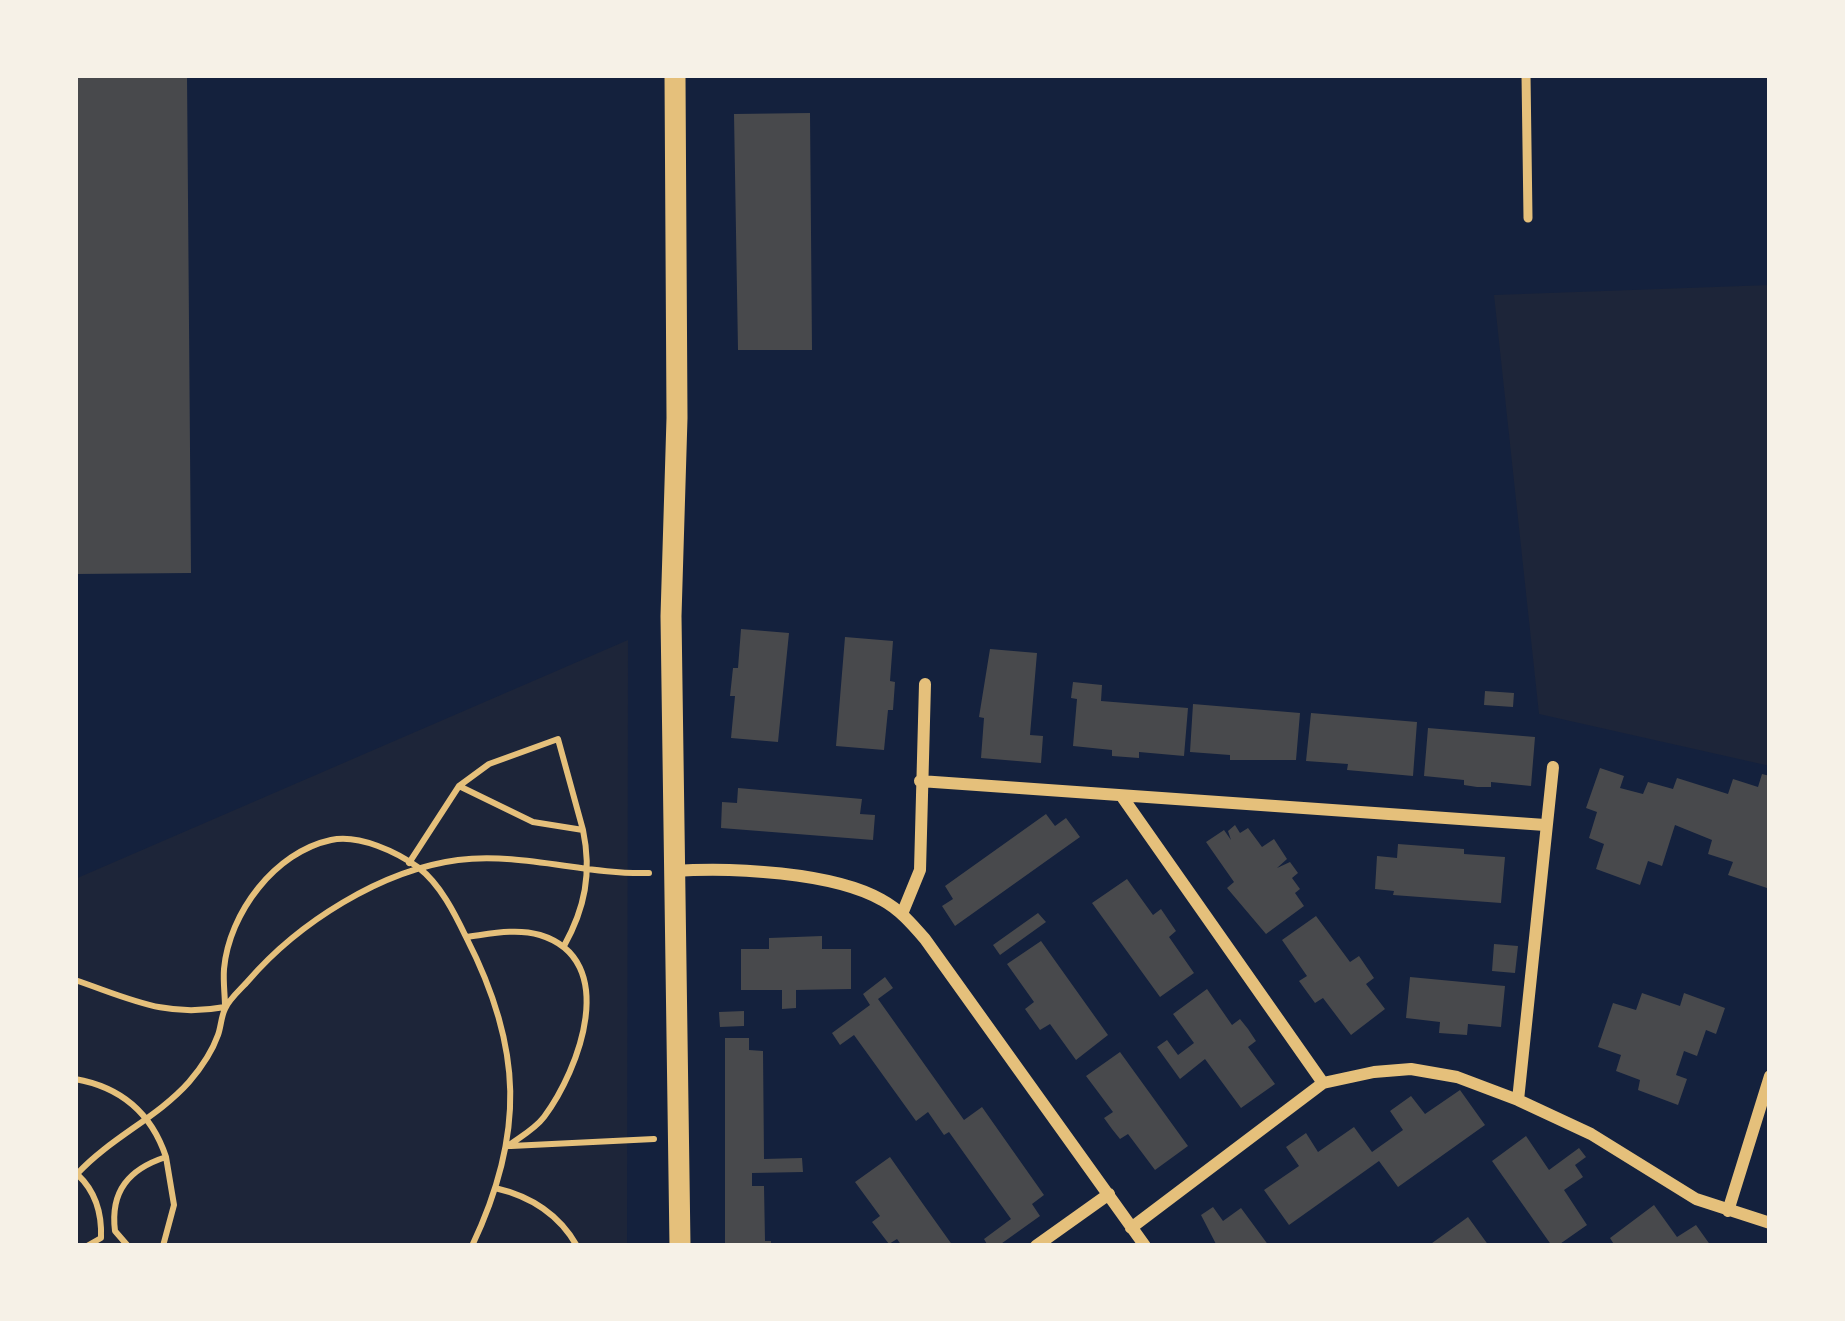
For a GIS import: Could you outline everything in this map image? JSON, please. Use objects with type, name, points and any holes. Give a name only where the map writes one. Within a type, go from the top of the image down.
[{"type":"street","points":[[675,75],[677,418],[670,616],[680,1246]]},
{"type":"street","points":[[902,914],[920,870],[925,684]]},
{"type":"street","points":[[1518,1100],[1553,767]]},
{"type":"street","points":[[920,782],[1545,825]]},
{"type":"street","points":[[1123,798],[1323,1083]]},
{"type":"street","points":[[674,872],[764,874],[845,884],[902,914],[925,938],[1145,1246]]},
{"type":"street","points":[[1131,1228],[1323,1083],[1411,1069],[1457,1077],[1518,1100],[1591,1135],[1696,1199],[1770,1223]]},
{"type":"street","points":[[1728,1211],[1770,1076]]},
{"type":"street","points":[[1036,1246],[1108,1195]]},
{"type":"lane","points":[[1526,75],[1528,218]]},
{"type":"path","points":[[409,862],[459,786],[488,764],[558,739],[590,867],[577,922],[563,946]]},
{"type":"path","points":[[459,786],[533,822],[584,830]]},
{"type":"path","points":[[87,1246],[103,1242],[97,1202],[91,1187],[76,1173],[100,1148],[187,1085],[204,1063],[219,1034],[225,1007],[224,966],[249,898],[289,858],[334,838],[384,848],[422,870],[452,909],[502,1024],[512,1091],[508,1146],[472,1246]]},
{"type":"path","points":[[75,980],[155,1009],[193,1013],[225,1007],[275,950],[320,915],[361,893],[455,860],[490,859],[642,874],[674,872]]},
{"type":"path","points":[[466,937],[506,931],[538,935],[563,946],[579,964],[586,987],[586,1017],[566,1082],[542,1122],[508,1146]]},
{"type":"path","points":[[75,1079],[96,1082],[125,1096],[147,1118],[166,1157],[174,1205],[164,1246]]},
{"type":"path","points":[[508,1146],[680,1137]]},
{"type":"path","points":[[128,1246],[115,1231],[116,1194],[143,1164],[166,1157]]},
{"type":"path","points":[[495,1187],[543,1207],[567,1229],[577,1246]]},
{"type":"shaded area","points":[[1770,285],[1770,766],[1539,714],[1494,295]]},
{"type":"shaded area","points":[[628,640],[627,1246],[75,1246],[75,879]]},
{"type":"building","points":[[75,75],[187,75],[191,573],[75,574]]},
{"type":"building","points":[[810,113],[812,350],[738,350],[734,114]]},
{"type":"building","points":[[741,629],[789,633],[778,742],[731,738],[735,696],[730,696]]},
{"type":"building","points":[[845,637],[893,641],[893,710],[888,710],[884,750],[836,746]]},
{"type":"building","points":[[990,649],[1037,653],[1030,735],[1043,736],[1041,763],[981,758],[984,718],[979,717]]},
{"type":"building","points":[[1073,682],[1102,685],[1101,701],[1188,708],[1184,756],[1139,752],[1139,758],[1112,756],[1112,750],[1073,746],[1077,699],[1071,698]]},
{"type":"building","points":[[1485,691],[1514,693],[1513,707],[1484,705]]},
{"type":"building","points":[[1193,704],[1300,713],[1296,760],[1230,760],[1230,755],[1190,752]]},
{"type":"building","points":[[1311,713],[1417,722],[1413,776],[1306,761]]},
{"type":"building","points":[[1428,728],[1535,737],[1531,786],[1491,782],[1491,787],[1477,787],[1464,785],[1464,780],[1424,776]]},
{"type":"building","points":[[1600,768],[1624,776],[1620,788],[1643,794],[1648,782],[1673,789],[1677,778],[1728,794],[1733,779],[1758,787],[1762,774],[1770,776],[1770,889],[1728,875],[1733,862],[1708,854],[1712,840],[1675,825],[1662,866],[1648,861],[1640,885],[1596,869],[1604,844],[1589,838],[1597,812],[1586,808]]},
{"type":"building","points":[[738,788],[862,799],[860,814],[875,815],[873,840],[721,828],[722,802],[737,803]]},
{"type":"building","points":[[1046,814],[1055,826],[1066,818],[1080,837],[955,926],[942,906],[953,899],[945,886]]},
{"type":"building","points":[[1235,825],[1240,833],[1248,828],[1262,847],[1274,839],[1287,859],[1277,868],[1290,862],[1298,873],[1292,878],[1304,906],[1266,934],[1227,888],[1234,882],[1206,842],[1224,830],[1231,840],[1228,831]]},
{"type":"building","points":[[1398,844],[1505,857],[1501,903],[1393,895],[1394,891],[1375,889],[1377,856],[1397,858]]},
{"type":"building","points":[[1127,879],[1153,915],[1161,909],[1176,931],[1169,937],[1194,973],[1160,997],[1092,903]]},
{"type":"building","points":[[1038,913],[1046,922],[1000,955],[993,945]]},
{"type":"building","points":[[1316,916],[1350,962],[1359,956],[1374,978],[1366,984],[1385,1009],[1351,1035],[1323,998],[1315,1003],[1299,981],[1307,976],[1282,940]]},
{"type":"building","points":[[822,936],[822,949],[851,949],[851,989],[796,990],[796,1008],[782,1009],[782,990],[741,990],[741,949],[769,949],[769,938]]},
{"type":"building","points":[[1041,941],[1108,1035],[1076,1060],[1050,1024],[1040,1030],[1025,1009],[1034,1002],[1007,964]]},
{"type":"building","points":[[1494,944],[1518,946],[1515,973],[1492,971]]},
{"type":"building","points":[[885,977],[893,988],[878,999],[964,1120],[982,1107],[1044,1195],[1032,1204],[1040,1216],[998,1246],[988,1246],[984,1239],[1011,1219],[949,1132],[944,1135],[928,1112],[916,1121],[854,1035],[840,1045],[832,1033],[870,1005],[863,994]]},
{"type":"building","points":[[1410,977],[1505,986],[1501,1027],[1468,1024],[1467,1035],[1439,1033],[1440,1022],[1406,1018]]},
{"type":"building","points":[[1207,989],[1232,1025],[1240,1019],[1248,1029],[1256,1041],[1248,1047],[1275,1084],[1241,1108],[1205,1059],[1180,1079],[1157,1047],[1167,1040],[1178,1055],[1194,1043],[1173,1014]]},
{"type":"building","points":[[1642,993],[1680,1006],[1684,993],[1725,1008],[1716,1034],[1706,1030],[1697,1056],[1684,1051],[1676,1075],[1687,1079],[1678,1105],[1638,1090],[1640,1080],[1616,1071],[1621,1055],[1598,1047],[1613,1003],[1636,1010]]},
{"type":"building","points":[[744,1011],[744,1026],[720,1027],[719,1012]]},
{"type":"building","points":[[725,1038],[749,1038],[749,1050],[763,1051],[764,1159],[802,1158],[803,1172],[752,1173],[752,1186],[764,1186],[765,1241],[771,1241],[771,1246],[725,1246]]},
{"type":"building","points":[[1120,1052],[1188,1146],[1155,1170],[1128,1134],[1120,1139],[1112,1129],[1104,1118],[1113,1112],[1086,1076]]},
{"type":"building","points":[[1460,1090],[1485,1125],[1398,1187],[1379,1161],[1289,1225],[1264,1190],[1299,1166],[1286,1147],[1306,1133],[1318,1152],[1354,1127],[1372,1152],[1403,1130],[1390,1111],[1411,1096],[1425,1114]]},
{"type":"building","points":[[1526,1136],[1549,1170],[1579,1148],[1586,1157],[1575,1165],[1583,1177],[1564,1190],[1587,1225],[1557,1246],[1552,1246],[1492,1161]]},
{"type":"building","points":[[890,1157],[953,1246],[902,1246],[897,1239],[889,1244],[872,1222],[880,1216],[855,1182]]},
{"type":"building","points":[[1654,1205],[1677,1237],[1696,1225],[1711,1246],[1615,1246],[1610,1238]]},
{"type":"building","points":[[1213,1207],[1223,1221],[1241,1208],[1269,1246],[1217,1246],[1201,1215]]},
{"type":"building","points":[[1468,1217],[1489,1246],[1428,1246]]}]
